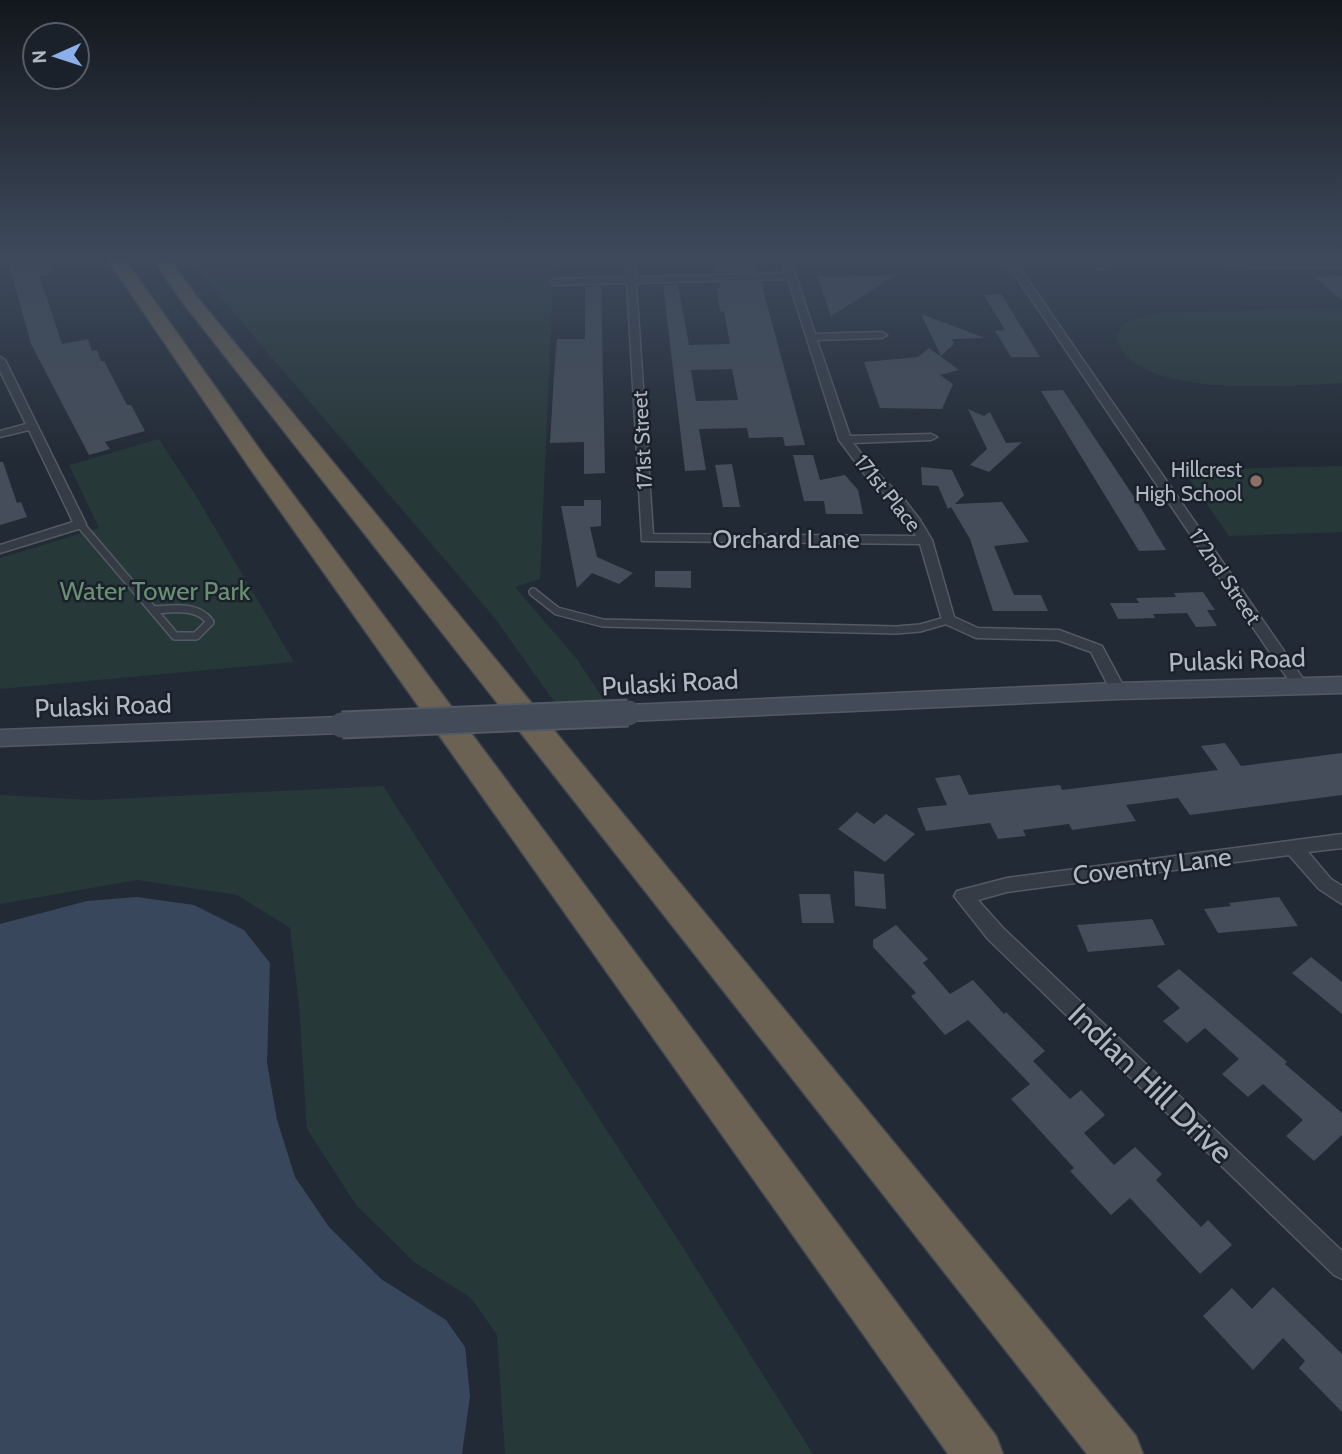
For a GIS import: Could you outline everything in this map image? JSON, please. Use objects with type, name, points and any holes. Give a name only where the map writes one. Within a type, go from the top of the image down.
[{"type":"highway","points":[[161,325],[257,462],[978,1454]]},
{"type":"highway","points":[[210,325],[1118,1454]]},
{"type":"main road","name":"Pulaski Road","points":[[0,738],[1118,691],[1342,685]]},
{"type":"street","name":"171st Street","points":[[635,325],[648,538]]},
{"type":"street","name":"171st Place","points":[[807,325],[845,440],[870,473],[899,500],[925,540],[948,620]]},
{"type":"street","name":"172nd Street","points":[[1053,325],[1301,687]]},
{"type":"street","points":[[811,337],[882,335]]},
{"type":"street","points":[[0,360],[80,524],[0,549]]},
{"type":"street","points":[[0,434],[32,426]]},
{"type":"street","points":[[845,440],[930,437]]},
{"type":"street","name":"Orchard Lane","points":[[648,538],[925,540]]},
{"type":"street","points":[[948,620],[976,633],[1059,635],[1097,649],[1118,691]]},
{"type":"street","name":"Coventry Lane","points":[[962,896],[1007,885],[1342,841]]},
{"type":"street","points":[[1293,848],[1325,884],[1342,896]]},
{"type":"street","name":"Indian Hill Drive","points":[[962,896],[995,933],[1342,1267]]},
{"type":"lane","points":[[80,524],[169,631],[183,638],[203,632],[210,622],[203,613],[193,610],[153,610]]},
{"type":"lane","points":[[533,592],[548,608],[565,616],[604,624],[896,630],[920,628],[948,620]]},
{"type":"green space","points":[[244,325],[551,325],[540,579],[515,587],[576,658],[604,700],[555,703],[494,617]]},
{"type":"green space","points":[[1124,325],[1342,325],[1342,383],[1252,386],[1180,380],[1149,371],[1127,356],[1116,335]]},
{"type":"green space","name":"Water Tower Park","points":[[159,439],[198,499],[294,662],[0,689],[0,558],[99,528],[69,465]]},
{"type":"green space","points":[[1342,466],[1342,532],[1229,536],[1183,470]]},
{"type":"green space","points":[[383,786],[684,1249],[813,1454],[505,1454],[497,1335],[471,1298],[414,1262],[356,1205],[307,1129],[299,1004],[290,928],[237,895],[137,880],[0,904],[0,795],[91,800]]},
{"type":"water","points":[[137,897],[194,905],[244,930],[270,963],[267,1063],[277,1120],[295,1177],[329,1227],[381,1279],[446,1320],[465,1347],[470,1396],[462,1454],[0,1454],[0,924],[87,901]]},
{"type":"building","points":[[26,325],[56,325],[62,344],[88,339],[92,351],[97,350],[127,405],[131,405],[145,431],[105,442],[110,449],[89,455],[31,344]]},
{"type":"building","points":[[585,325],[602,325],[605,473],[584,474],[584,442],[550,443],[557,339],[585,339]]},
{"type":"building","points":[[668,325],[685,325],[689,345],[730,344],[727,325],[773,325],[805,445],[785,446],[783,437],[749,438],[747,428],[699,429],[706,470],[685,471]],"holes":[[[732,369],[738,400],[696,401],[691,370]]]},
{"type":"building","points":[[926,325],[950,325],[985,338],[952,339],[954,344],[941,356]]},
{"type":"building","points":[[1002,325],[1020,325],[1040,357],[1011,357],[995,331],[1005,330]]},
{"type":"building","points":[[929,348],[959,370],[940,375],[953,384],[942,409],[880,408],[864,362],[918,357]]},
{"type":"building","points":[[1063,390],[1166,550],[1139,551],[1041,391]]},
{"type":"building","points":[[968,409],[984,416],[990,412],[1006,443],[1022,442],[989,472],[970,465],[987,449]]},
{"type":"building","points":[[793,455],[813,455],[820,480],[845,475],[858,490],[863,514],[826,514],[824,501],[804,501]]},
{"type":"building","points":[[0,462],[3,462],[17,503],[21,502],[27,517],[0,525]]},
{"type":"building","points":[[732,464],[740,507],[723,507],[715,465]]},
{"type":"building","points":[[921,467],[952,470],[964,495],[955,504],[1002,502],[1029,542],[994,546],[1014,595],[1041,595],[1048,611],[993,611],[970,539],[951,507],[948,509],[938,486],[922,485]]},
{"type":"building","points":[[584,500],[601,500],[601,526],[590,527],[597,557],[633,573],[619,584],[592,573],[577,588],[561,506],[584,506]]},
{"type":"building","points":[[655,571],[691,571],[691,588],[655,587]]},
{"type":"building","points":[[1203,592],[1215,610],[1207,610],[1217,626],[1196,627],[1187,613],[1153,614],[1155,618],[1118,619],[1110,603],[1139,603],[1136,598],[1176,597],[1174,593]]},
{"type":"building","points":[[1225,743],[1241,766],[1342,753],[1342,795],[1190,815],[1178,798],[1126,805],[1136,821],[1072,830],[1069,824],[1023,830],[1026,836],[998,839],[990,823],[926,831],[917,808],[947,805],[935,778],[960,775],[969,795],[1060,785],[1062,790],[1218,770],[1201,746]]},
{"type":"building","points":[[857,812],[874,824],[886,814],[915,834],[885,862],[838,829]]},
{"type":"building","points":[[854,871],[884,874],[886,909],[855,906]]},
{"type":"building","points":[[799,894],[830,894],[834,923],[802,923]]},
{"type":"building","points":[[1279,897],[1298,926],[1218,933],[1204,909],[1231,906],[1229,903]]},
{"type":"building","points":[[1152,919],[1165,945],[1088,952],[1077,925]]},
{"type":"building","points":[[896,925],[928,959],[923,963],[950,994],[973,980],[1004,1014],[1006,1012],[1045,1051],[1033,1061],[1070,1099],[1081,1090],[1105,1115],[1084,1133],[1114,1165],[1135,1147],[1162,1174],[1156,1180],[1201,1227],[1208,1220],[1232,1245],[1200,1274],[1130,1198],[1111,1215],[1070,1171],[1074,1168],[1011,1099],[1030,1084],[968,1020],[945,1035],[911,996],[916,993],[873,947],[873,940]]},
{"type":"building","points":[[1311,957],[1342,982],[1342,1014],[1292,973]]},
{"type":"building","points":[[1179,969],[1342,1113],[1342,1135],[1314,1161],[1286,1136],[1303,1120],[1263,1084],[1248,1097],[1222,1074],[1239,1059],[1205,1028],[1187,1043],[1163,1021],[1180,1008],[1157,986]]},
{"type":"building","points":[[1273,1287],[1342,1354],[1342,1412],[1299,1368],[1305,1361],[1283,1338],[1253,1370],[1203,1316],[1232,1288],[1252,1309]]},
{"type":"place","name":"Hillcrest High School","points":[[1256,481]]}]
